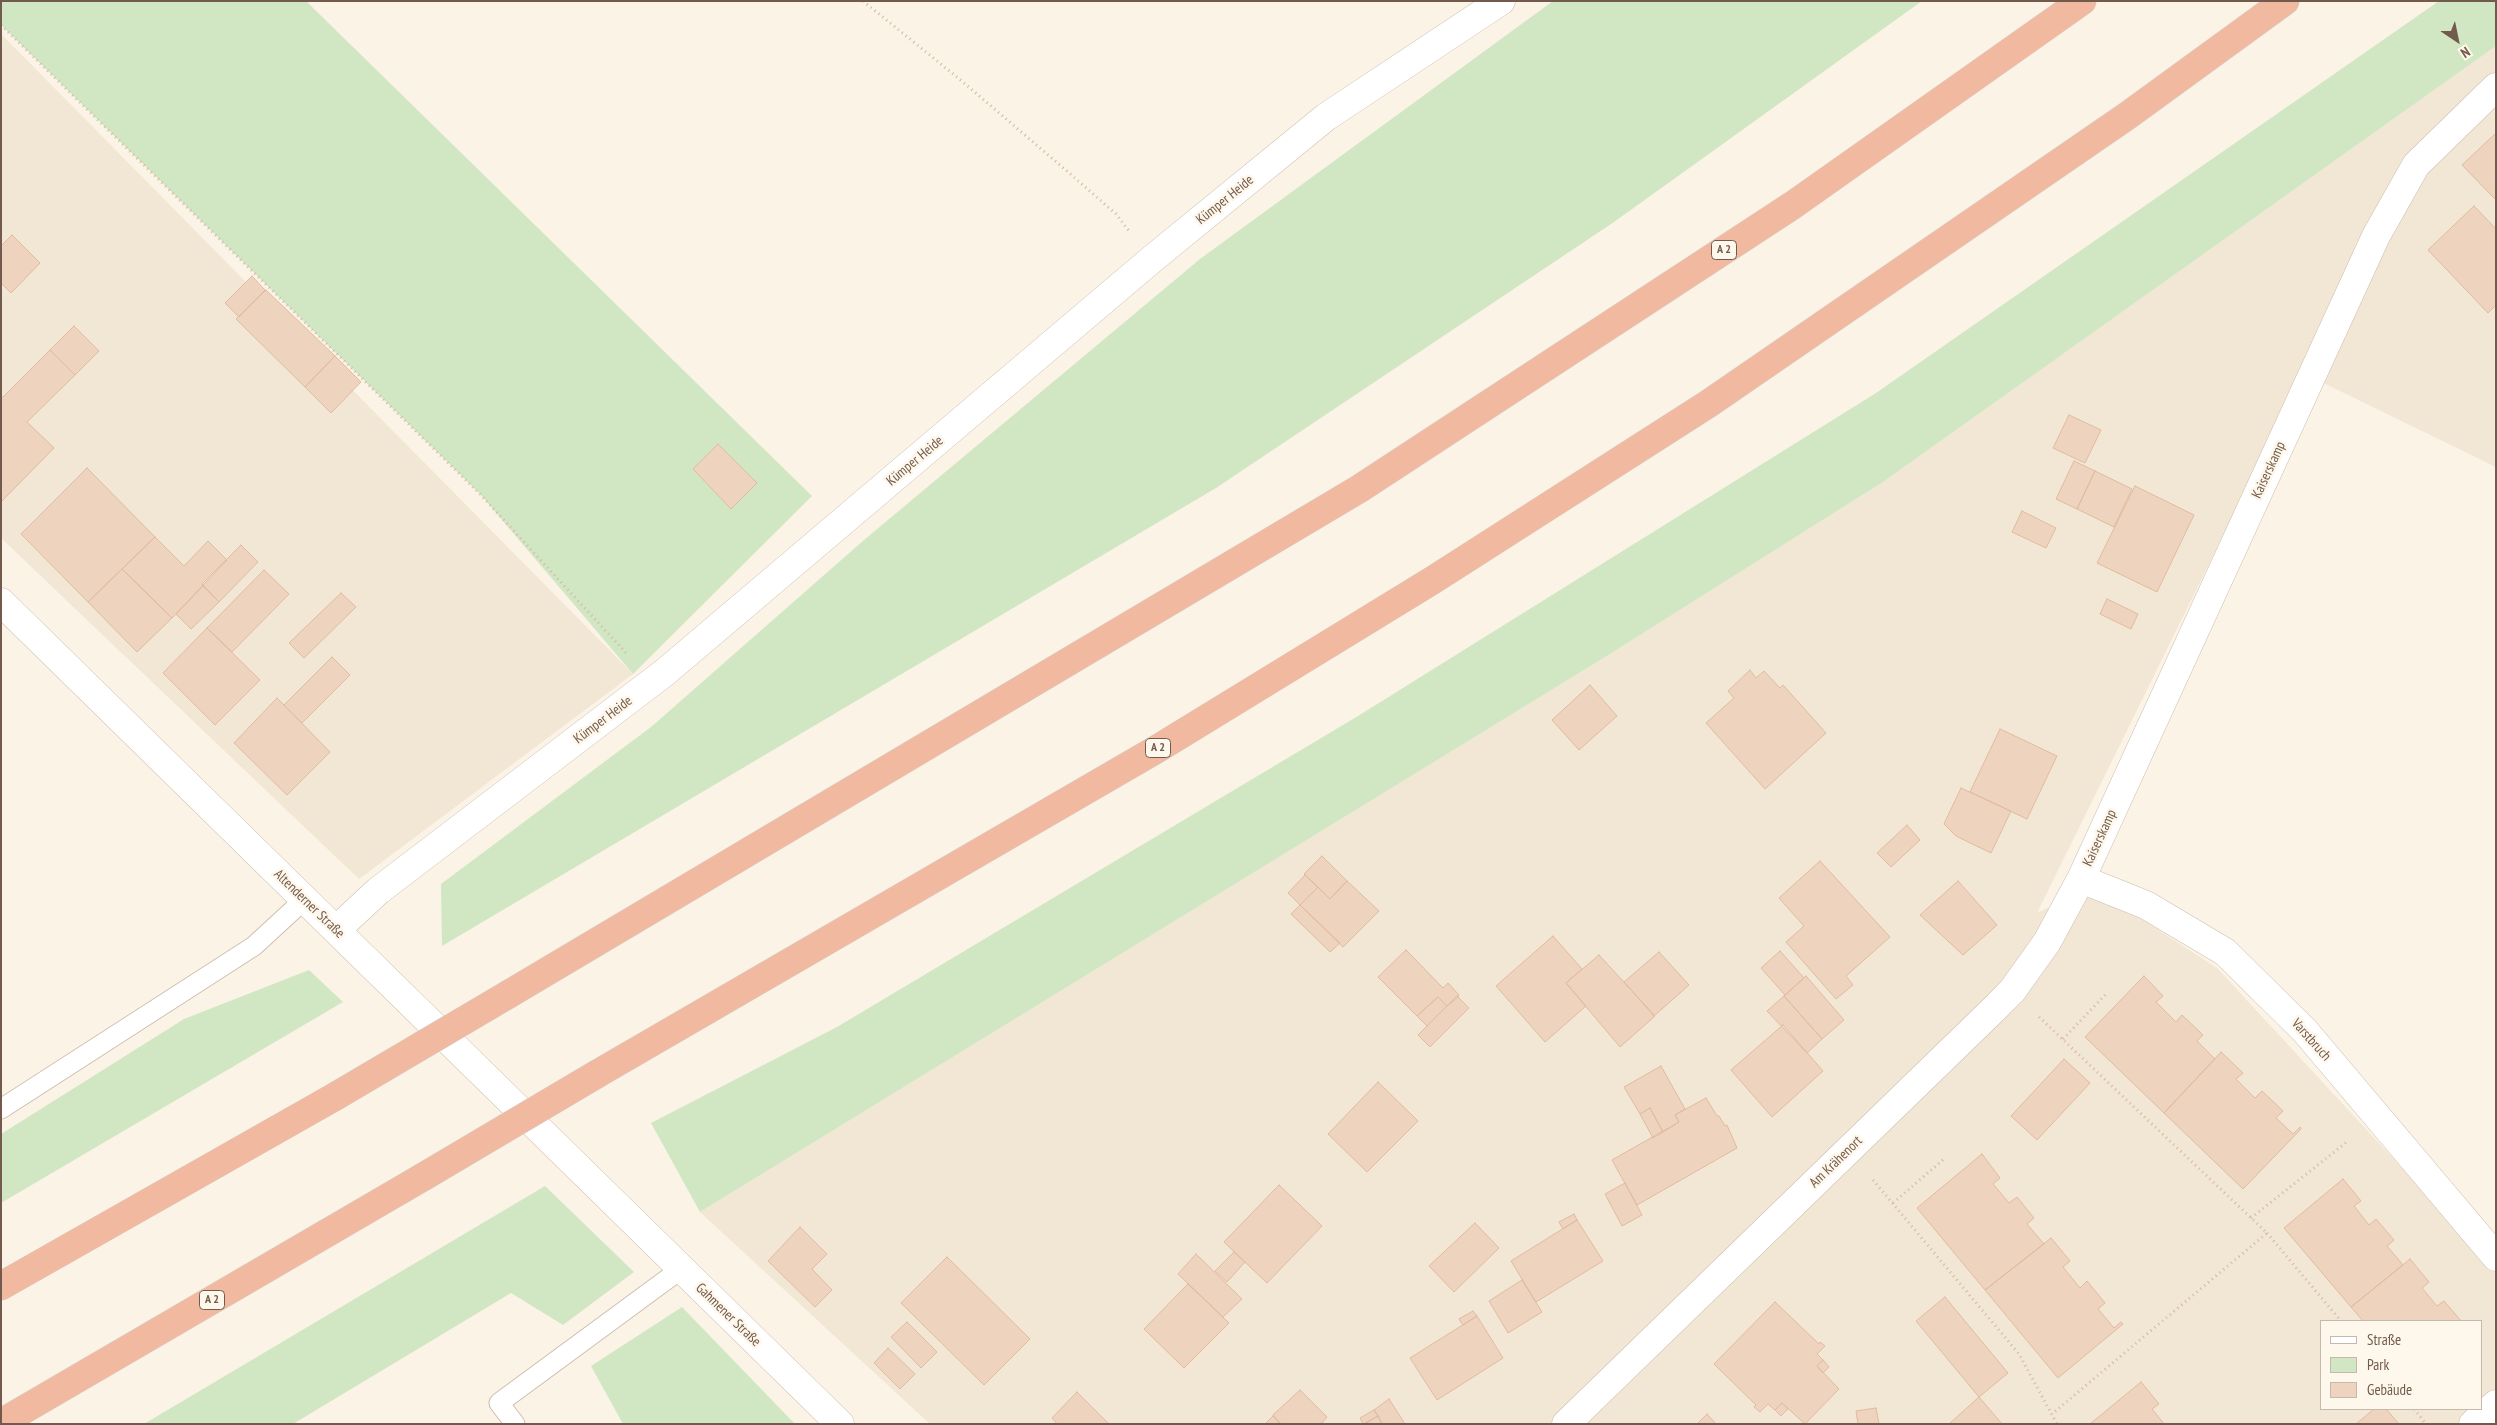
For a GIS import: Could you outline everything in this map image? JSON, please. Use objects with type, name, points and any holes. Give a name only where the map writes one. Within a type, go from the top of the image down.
[{"type":"highway","name":"A 2","points":[[1,1286],[336,1096],[1359,489],[1792,205],[2082,1]]},
{"type":"highway","name":"A 2","points":[[1,1424],[597,1074],[1157,749],[1433,580],[1708,404],[2127,116],[2285,1]]},
{"type":"street","name":"Kümper Heide","points":[[336,930],[378,891],[653,682],[1151,260],[1326,117],[1501,1]]},
{"type":"street","name":"Kaiserskamp","points":[[2081,879],[2376,236],[2416,165],[2496,87]]},
{"type":"street","name":"Altenderner Straße","points":[[1,602],[616,1206]]},
{"type":"street","name":"Am Krähenort","points":[[1566,1424],[2012,991],[2047,942],[2081,879]]},
{"type":"street","name":"Varstbruch","points":[[2081,879],[2146,905],[2225,952],[2305,1031],[2496,1257]]},
{"type":"street","name":"Gahmener Straße","points":[[616,1206],[840,1424]]},
{"type":"street","points":[[2473,1424],[2496,1404]]},
{"type":"lane","points":[[1,1109],[254,946],[305,899]]},
{"type":"lane","points":[[515,1424],[499,1403],[681,1269]]},
{"type":"path","points":[[863,1],[963,82],[1116,214],[1151,260]]},
{"type":"path","points":[[1,25],[480,494],[653,682]]},
{"type":"path","points":[[2012,991],[2266,1233],[2340,1320]]},
{"type":"path","points":[[2062,1039],[2108,992]]},
{"type":"path","points":[[2251,1218],[2378,1117]]},
{"type":"path","points":[[1848,1150],[2019,1354],[2058,1424]]},
{"type":"path","points":[[1893,1203],[1944,1159]]},
{"type":"path","points":[[2052,1414],[2266,1233]]},
{"type":"path","points":[[2415,1410],[2426,1424]]},
{"type":"shaded area","points":[[1,34],[633,674],[359,879],[1,538]]},
{"type":"shaded area","points":[[2496,46],[2496,467],[2303,373],[2037,913],[2092,887],[2217,968],[2449,1219],[2496,1273],[2496,1424],[930,1424],[700,1212],[1602,659],[1883,482]]},
{"type":"green space","points":[[1,1],[306,1],[812,496],[633,674],[480,494],[1,25]]},
{"type":"green space","points":[[1553,1],[1922,1],[1614,222],[1216,488],[442,946],[441,884],[651,727],[864,540],[1200,259]]},
{"type":"green space","points":[[2439,1],[2496,1],[2496,46],[1883,482],[1602,659],[700,1212],[651,1123],[837,1027],[1358,716],[1876,393]]},
{"type":"green space","points":[[309,970],[343,1002],[1,1203],[1,1134],[184,1019]]},
{"type":"green space","points":[[545,1186],[634,1272],[563,1325],[511,1293],[293,1424],[144,1424]]},
{"type":"green space","points":[[682,1307],[795,1424],[623,1424],[591,1366]]},
{"type":"building","points":[[2496,133],[2496,200],[2462,165]]},
{"type":"building","points":[[2474,206],[2496,229],[2496,305],[2488,313],[2428,250]]},
{"type":"building","points":[[12,235],[40,263],[11,293],[1,283],[1,246]]},
{"type":"building","points":[[252,276],[265,290],[239,317],[225,303]]},
{"type":"building","points":[[266,290],[335,356],[305,387],[236,319]]},
{"type":"building","points":[[74,326],[99,351],[75,375],[50,350]]},
{"type":"building","points":[[50,350],[75,375],[27,422],[54,448],[1,502],[1,396],[3,397]]},
{"type":"building","points":[[335,356],[361,382],[331,413],[305,387]]},
{"type":"building","points":[[2069,415],[2101,430],[2085,463],[2053,448]]},
{"type":"building","points":[[718,444],[757,483],[731,509],[693,469]]},
{"type":"building","points":[[2074,461],[2095,471],[2077,509],[2056,499]]},
{"type":"building","points":[[87,468],[155,537],[88,602],[21,534]]},
{"type":"building","points":[[2095,471],[2132,489],[2114,527],[2077,509]]},
{"type":"building","points":[[2135,486],[2194,515],[2157,592],[2097,563]]},
{"type":"building","points":[[2022,511],[2056,528],[2046,548],[2012,532]]},
{"type":"building","points":[[155,537],[184,566],[208,541],[227,560],[172,618],[122,569]]},
{"type":"building","points":[[241,545],[258,562],[219,602],[202,584]]},
{"type":"building","points":[[122,569],[172,618],[137,652],[88,602]]},
{"type":"building","points":[[264,570],[289,594],[232,652],[207,628]]},
{"type":"building","points":[[203,586],[219,602],[191,629],[176,614]]},
{"type":"building","points":[[341,593],[356,607],[304,658],[289,643]]},
{"type":"building","points":[[2107,599],[2138,614],[2131,629],[2100,614]]},
{"type":"building","points":[[207,628],[260,680],[215,725],[163,673]]},
{"type":"building","points":[[332,657],[350,675],[302,723],[284,705]]},
{"type":"building","points":[[1750,670],[1756,678],[1764,671],[1780,688],[1783,685],[1826,733],[1765,789],[1706,723],[1734,698],[1728,691]]},
{"type":"building","points":[[1590,685],[1617,716],[1579,750],[1552,720]]},
{"type":"building","points":[[277,698],[330,752],[287,795],[234,743]]},
{"type":"building","points":[[2000,729],[2057,756],[2027,819],[1970,792]]},
{"type":"building","points":[[1961,788],[2011,811],[1991,853],[1956,836],[1944,824]]},
{"type":"building","points":[[1907,825],[1920,840],[1891,867],[1877,853]]},
{"type":"building","points":[[1322,856],[1347,881],[1330,899],[1304,874]]},
{"type":"building","points":[[1820,861],[1890,937],[1846,976],[1853,985],[1836,999],[1786,942],[1804,926],[1779,898]]},
{"type":"building","points":[[1305,875],[1318,887],[1300,905],[1288,893]]},
{"type":"building","points":[[1347,881],[1379,911],[1343,947],[1300,905],[1318,887],[1330,899]]},
{"type":"building","points":[[1958,881],[1997,925],[1963,955],[1920,915]]},
{"type":"building","points":[[1300,905],[1340,943],[1330,952],[1291,914]]},
{"type":"building","points":[[1553,936],[1582,969],[1566,983],[1586,1006],[1545,1042],[1496,986]]},
{"type":"building","points":[[1406,950],[1443,988],[1448,983],[1459,995],[1458,997],[1447,1006],[1438,997],[1417,1016],[1378,977]]},
{"type":"building","points":[[1780,951],[1804,978],[1785,995],[1761,968]]},
{"type":"building","points":[[1659,952],[1689,985],[1654,1016],[1624,982]]},
{"type":"building","points":[[1599,955],[1655,1016],[1620,1047],[1566,983]]},
{"type":"building","points":[[1806,976],[1844,1020],[1822,1039],[1784,996]]},
{"type":"building","points":[[2144,976],[2163,996],[2156,1002],[2176,1022],[2182,1015],[2203,1035],[2197,1041],[2215,1059],[2164,1113],[2085,1037]]},
{"type":"building","points":[[1457,996],[1469,1008],[1430,1047],[1418,1035]]},
{"type":"building","points":[[1784,996],[1822,1039],[1807,1053],[1767,1011]]},
{"type":"building","points":[[1438,997],[1447,1006],[1427,1026],[1417,1016]]},
{"type":"building","points":[[1783,1025],[1823,1071],[1772,1117],[1731,1070]]},
{"type":"building","points":[[2221,1052],[2243,1073],[2236,1079],[2255,1098],[2262,1091],[2283,1111],[2276,1118],[2293,1134],[2300,1127],[2301,1129],[2243,1189],[2164,1113]]},
{"type":"building","points":[[2064,1059],[2090,1083],[2037,1140],[2011,1116]]},
{"type":"building","points":[[1661,1066],[1685,1109],[1675,1115],[1679,1122],[1663,1132],[1650,1108],[1640,1114],[1624,1087]]},
{"type":"building","points":[[1378,1082],[1418,1121],[1367,1172],[1328,1134]]},
{"type":"building","points":[[1706,1098],[1717,1116],[1719,1116],[1725,1126],[1727,1125],[1737,1148],[1637,1205],[1612,1160],[1679,1122],[1675,1115]]},
{"type":"building","points":[[1650,1108],[1663,1132],[1653,1138],[1640,1114]]},
{"type":"building","points":[[1982,1154],[2000,1178],[1993,1184],[2009,1203],[2017,1197],[2034,1218],[2027,1224],[2044,1244],[1985,1290],[1917,1208]]},
{"type":"building","points":[[2343,1179],[2361,1201],[2354,1206],[2369,1225],[2376,1219],[2394,1240],[2387,1246],[2403,1265],[2351,1307],[2284,1228]]},
{"type":"building","points":[[1625,1183],[1642,1215],[1622,1226],[1605,1194]]},
{"type":"building","points":[[1279,1185],[1322,1226],[1267,1283],[1224,1242]]},
{"type":"building","points":[[1574,1214],[1577,1220],[1563,1229],[1559,1222]]},
{"type":"building","points":[[1577,1220],[1603,1261],[1536,1302],[1511,1261]]},
{"type":"building","points":[[1475,1223],[1499,1248],[1454,1292],[1429,1266]]},
{"type":"building","points":[[800,1227],[827,1254],[812,1269],[832,1290],[815,1307],[768,1261]]},
{"type":"building","points":[[2051,1238],[2070,1261],[2063,1267],[2080,1288],[2087,1281],[2105,1303],[2098,1309],[2114,1328],[2121,1322],[2123,1324],[2058,1378],[1985,1290]]},
{"type":"building","points":[[1234,1252],[1245,1262],[1227,1282],[1215,1271]]},
{"type":"building","points":[[1196,1254],[1242,1299],[1223,1317],[1178,1274]]},
{"type":"building","points":[[947,1257],[1030,1339],[984,1385],[901,1303]]},
{"type":"building","points":[[2410,1259],[2429,1282],[2422,1288],[2437,1306],[2444,1301],[2460,1320],[2362,1320],[2351,1307]]},
{"type":"building","points":[[1522,1280],[1542,1312],[1508,1333],[1489,1301]]},
{"type":"building","points":[[1188,1284],[1229,1323],[1184,1368],[1144,1329]]},
{"type":"building","points":[[1945,1297],[2008,1373],[1979,1397],[1916,1321]]},
{"type":"building","points":[[1775,1302],[1819,1344],[1820,1342],[1825,1346],[1817,1354],[1823,1360],[1817,1366],[1839,1389],[1805,1424],[1782,1403],[1775,1410],[1768,1404],[1760,1412],[1754,1407],[1756,1405],[1714,1364]]},
{"type":"building","points":[[1473,1311],[1477,1316],[1463,1325],[1459,1319]]},
{"type":"building","points":[[1477,1316],[1503,1358],[1437,1400],[1410,1358]]},
{"type":"building","points":[[907,1322],[937,1352],[921,1368],[891,1337]]},
{"type":"building","points":[[888,1348],[915,1374],[900,1389],[874,1363]]},
{"type":"building","points":[[1823,1360],[1829,1367],[1823,1373],[1817,1366]]},
{"type":"building","points":[[2141,1382],[2159,1404],[2152,1409],[2164,1424],[2090,1424]]},
{"type":"building","points":[[1300,1390],[1327,1417],[1321,1424],[1281,1424],[1273,1415]]},
{"type":"building","points":[[1077,1392],[1109,1424],[1057,1424],[1052,1418]]},
{"type":"building","points":[[1979,1397],[2002,1424],[1949,1424]]},
{"type":"building","points":[[1389,1399],[1405,1424],[1382,1424],[1374,1410]]},
{"type":"building","points":[[1782,1403],[1788,1409],[1781,1416],[1775,1410]]},
{"type":"building","points":[[1876,1408],[1879,1424],[1858,1424],[1856,1411]]},
{"type":"building","points":[[1374,1410],[1378,1416],[1363,1424],[1360,1418]]},
{"type":"building","points":[[2373,1410],[2387,1410],[2399,1424],[2356,1424]]},
{"type":"building","points":[[1707,1414],[1716,1424],[1697,1424]]},
{"type":"building","points":[[1273,1416],[1280,1424],[1265,1424]]},
{"type":"building","points":[[1378,1416],[1382,1424],[1365,1424]]}]
